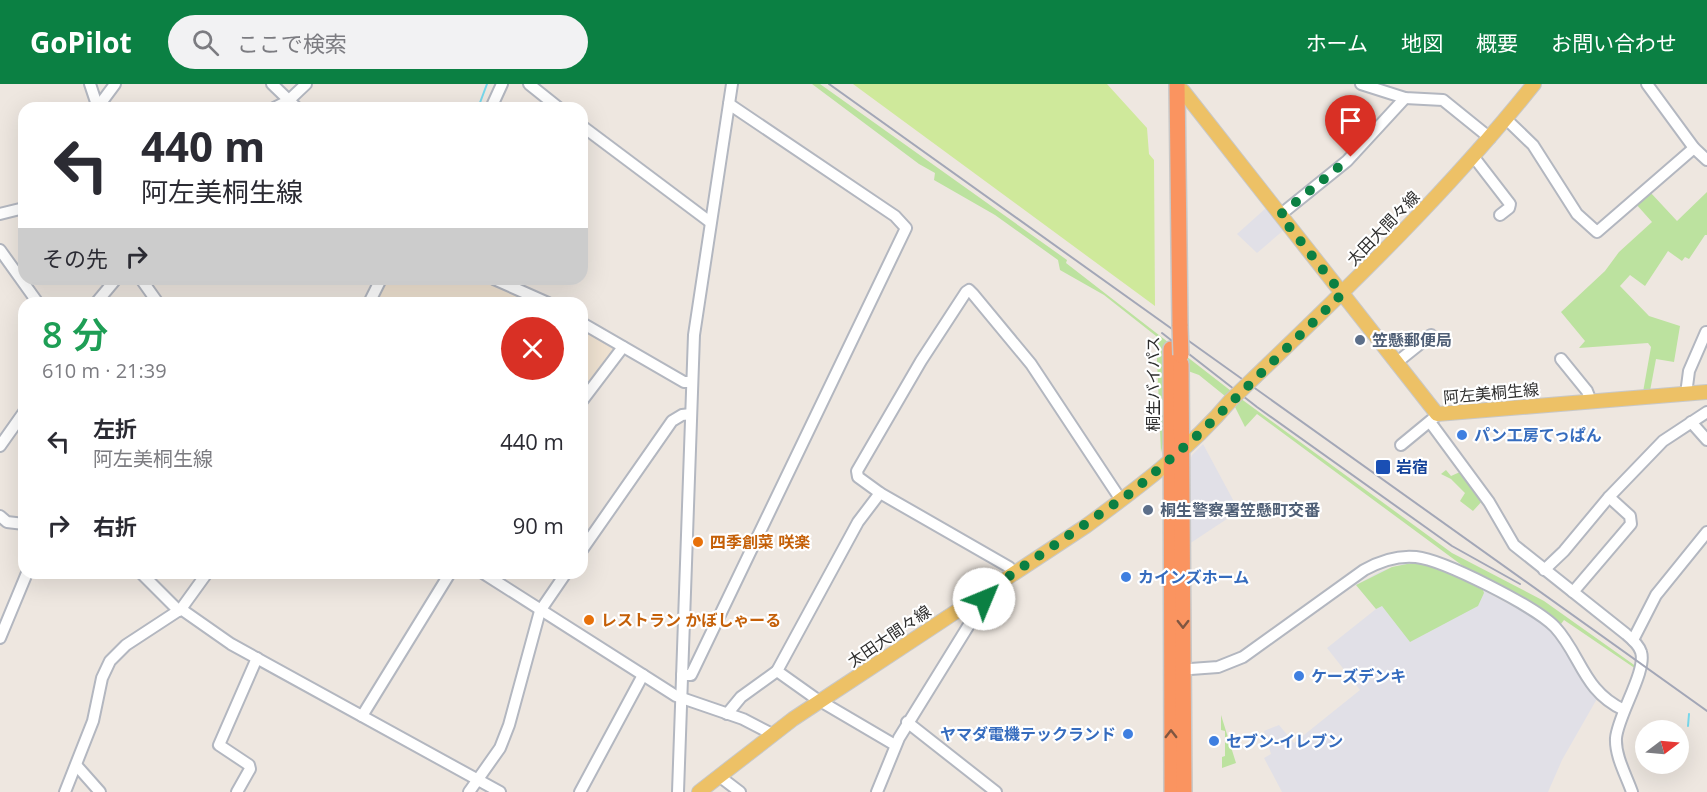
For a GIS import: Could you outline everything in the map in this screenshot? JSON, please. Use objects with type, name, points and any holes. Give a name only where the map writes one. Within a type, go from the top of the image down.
[{"type":"highway","name":"桐生バイパス","points":[[1167,84],[1176,323]]},
{"type":"highway","name":"桐生バイパス","points":[[1172,792],[1177,670],[1176,323],[1183,86]]},
{"type":"highway","name":"桐生バイパス","points":[[1177,670],[1184,792]]},
{"type":"main road","name":"阿左美桐生線","points":[[1183,86],[1199,111],[1396,363],[1433,418],[1591,401],[1707,392]]},
{"type":"main road","name":"太田大間々線","points":[[699,792],[772,734],[1121,500],[1176,454],[1342,294],[1490,138],[1506,119],[1526,87]]},
{"type":"street","points":[[90,84],[96,102]]},
{"type":"street","points":[[102,102],[115,84]]},
{"type":"street","points":[[272,84],[291,102]]},
{"type":"street","points":[[294,102],[306,84]]},
{"type":"street","points":[[494,102],[502,84]]},
{"type":"street","points":[[529,84],[552,102]]},
{"type":"street","points":[[678,792],[694,335],[732,84]]},
{"type":"street","points":[[1361,84],[1405,98],[1443,100],[1490,138]]},
{"type":"street","points":[[1647,84],[1694,148],[1707,160]]},
{"type":"street","points":[[1280,215],[1347,161],[1405,98]]},
{"type":"street","points":[[682,675],[691,675],[906,228],[895,216],[729,104]]},
{"type":"street","points":[[1506,119],[1539,152],[1577,214],[1597,232],[1694,148]]},
{"type":"street","points":[[588,130],[710,222]]},
{"type":"street","points":[[1473,156],[1510,204],[1509,208],[1500,215]]},
{"type":"street","points":[[0,214],[18,210]]},
{"type":"street","points":[[0,250],[18,275]]},
{"type":"street","points":[[101,297],[111,285]]},
{"type":"street","points":[[508,285],[534,297]]},
{"type":"street","points":[[1014,573],[1009,567],[880,493],[860,479],[857,471],[921,361],[969,290],[1031,364],[1121,500]]},
{"type":"street","points":[[588,327],[684,382],[692,382]]},
{"type":"street","points":[[1686,394],[1689,371],[1706,332]]},
{"type":"street","points":[[1396,363],[1431,335]]},
{"type":"street","points":[[588,393],[623,347]]},
{"type":"street","points":[[1561,359],[1587,391],[1591,401]]},
{"type":"street","points":[[1544,570],[1663,441],[1707,412]]},
{"type":"street","points":[[588,541],[672,421],[682,415],[691,414]]},
{"type":"street","points":[[1401,445],[1433,418],[1514,544],[1633,640],[1641,651],[1642,660],[1617,730],[1616,744],[1632,792]]},
{"type":"street","points":[[0,446],[18,420]]},
{"type":"street","points":[[1691,422],[1707,440]]},
{"type":"street","points":[[727,714],[741,697],[777,671],[858,522],[880,493]]},
{"type":"street","points":[[1573,592],[1631,524],[1630,516],[1609,497]]},
{"type":"street","points":[[0,516],[7,522],[18,523]]},
{"type":"street","points":[[1633,640],[1656,595],[1707,532]]},
{"type":"street","points":[[1177,670],[1218,667],[1243,657],[1364,570],[1385,560],[1417,557],[1445,565],[1545,619],[1564,639],[1588,681],[1624,710]]},
{"type":"street","points":[[0,638],[25,579]]},
{"type":"street","points":[[147,579],[180,610],[231,644],[500,792]]},
{"type":"street","points":[[65,792],[93,721],[102,678],[110,661],[126,645],[180,610],[203,579]]},
{"type":"street","points":[[362,716],[446,579]]},
{"type":"street","points":[[492,579],[681,698],[753,723],[772,734]]},
{"type":"street","points":[[469,792],[495,757],[509,725],[540,611],[562,579]]},
{"type":"street","points":[[877,792],[895,745],[980,607],[986,592]]},
{"type":"street","points":[[237,792],[250,769],[249,765],[219,745],[257,658]]},
{"type":"street","points":[[777,671],[895,745]]},
{"type":"street","points":[[580,792],[643,675]]},
{"type":"street","points":[[908,722],[996,792]]},
{"type":"street","points":[[76,766],[100,792]]},
{"type":"street","points":[[719,776],[740,792]]},
{"type":"shaded area","points":[[1266,208],[1285,229],[1257,253],[1237,234]]},
{"type":"shaded area","points":[[383,285],[499,285],[527,297],[377,297]]},
{"type":"shaded area","points":[[588,329],[615,345],[616,350],[588,387]]},
{"type":"shaded area","points":[[1203,444],[1239,511],[1189,544],[1189,463],[1192,455]]},
{"type":"shaded area","points":[[1407,563],[1448,572],[1539,620],[1559,639],[1583,683],[1598,697],[1562,760],[1548,792],[1282,792],[1264,758],[1271,754],[1264,731],[1279,725],[1294,743],[1360,690],[1327,648],[1376,609],[1356,585],[1381,571]]},
{"type":"green space","points":[[812,84],[820,84],[1067,260],[1066,263],[1244,401],[1452,553],[1544,601],[1637,667],[1636,669],[1564,620],[1561,624],[1549,613],[1463,566],[1257,414],[1245,427],[1235,407],[1237,404],[1199,375],[1188,371],[1188,359],[1165,343],[1161,453],[1156,336],[1104,295],[1060,270],[1058,260],[995,215],[934,180],[935,173],[919,164]]},
{"type":"green space","points":[[853,84],[1107,84],[1147,128],[1149,154],[1154,160],[1155,306]]},
{"type":"green space","points":[[1650,192],[1677,221],[1707,192],[1707,235],[1689,259],[1685,257],[1682,261],[1668,251],[1645,286],[1630,275],[1620,286],[1649,316],[1680,326],[1674,362],[1656,359],[1650,391],[1643,392],[1651,347],[1648,343],[1579,348],[1585,341],[1561,312],[1605,271],[1619,252],[1652,222],[1636,204]]},
{"type":"green space","points":[[1446,470],[1451,476],[1460,472],[1483,500],[1473,511],[1460,501],[1465,493],[1451,479],[1441,474]]},
{"type":"green space","points":[[1417,562],[1448,572],[1483,590],[1484,593],[1478,606],[1410,642],[1382,606],[1376,609],[1356,585],[1392,567]]},
{"type":"green space","points":[[1221,715],[1236,763],[1222,768],[1222,757],[1225,756],[1225,731],[1221,730]]},
{"type":"waterway","points":[[480,102],[487,84]]},
{"type":"waterway","points":[[1688,720],[1689,714]]},
{"type":"railway","points":[[829,84],[1707,711]]},
{"type":"railway","points":[[1162,333],[1257,407],[1452,546],[1520,584]]},
{"type":"place","name":"笠懸郵便局","points":[[1360,340]]},
{"type":"place","name":"パン工房てっぱん","points":[[1462,435]]},
{"type":"place","name":"岩宿","points":[[1383,467]]},
{"type":"place","name":"桐生警察署笠懸町交番","points":[[1148,510]]},
{"type":"place","name":"四季創菜 咲楽","points":[[698,542]]},
{"type":"place","name":"カインズホーム","points":[[1126,577]]},
{"type":"place","name":"レストラン かぼしゃーる","points":[[589,620]]},
{"type":"place","name":"ケーズデンキ","points":[[1299,676]]},
{"type":"place","name":"ヤマダ電機テックランド","points":[[1128,734]]},
{"type":"place","name":"セブン-イレブン","points":[[1214,741]]},
{"type":"route","points":[[984,599],[986,592],[1086,526],[1157,472],[1213,421],[1231,400],[1342,294],[1280,215],[1351,157]]}]
